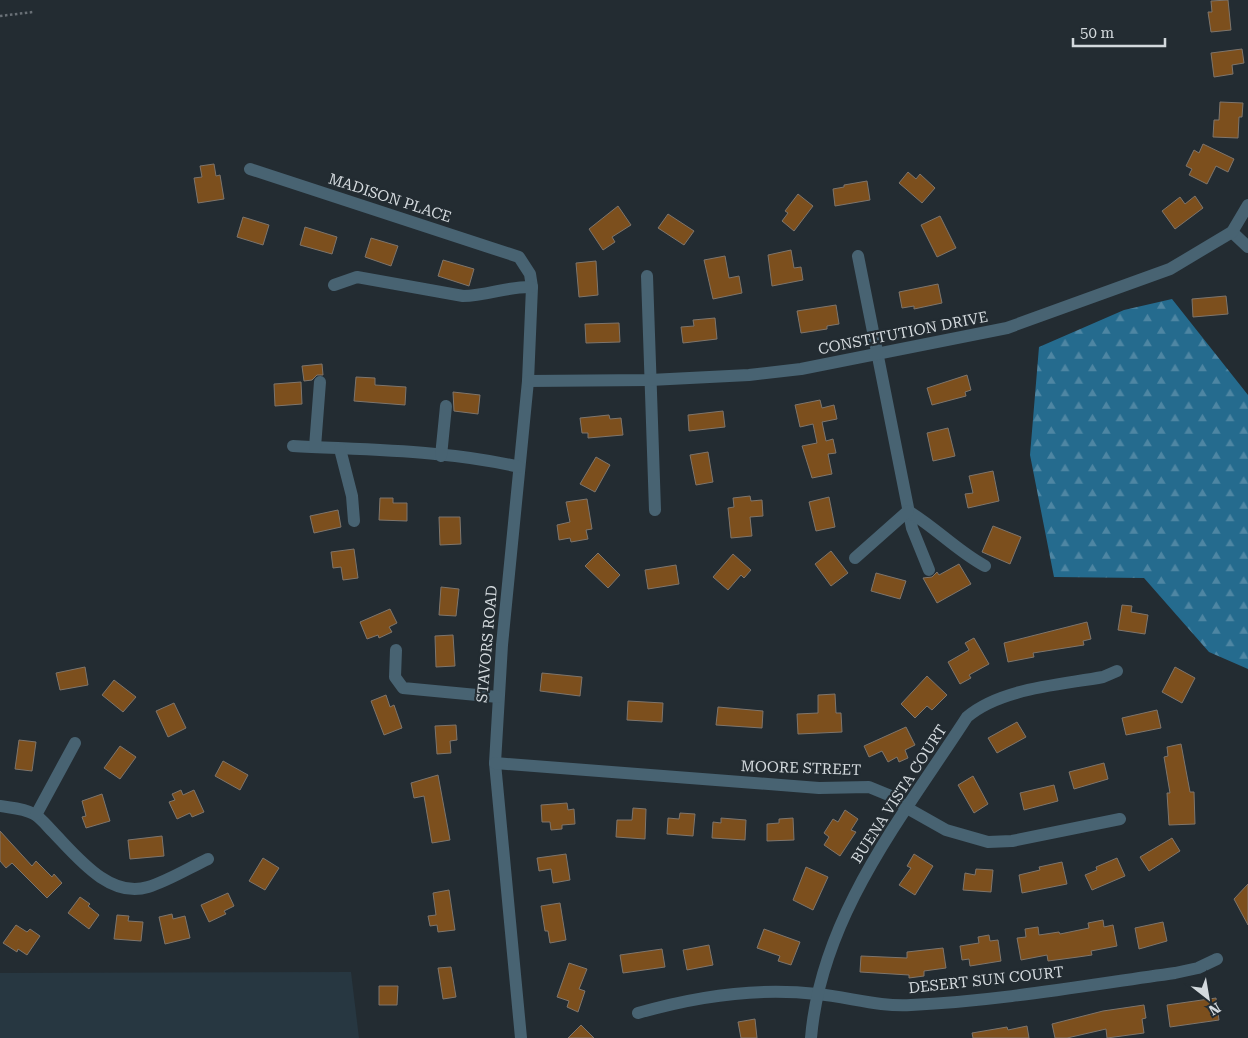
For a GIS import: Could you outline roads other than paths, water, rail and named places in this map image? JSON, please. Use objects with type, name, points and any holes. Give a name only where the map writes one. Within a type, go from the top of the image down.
[{"type":"street","name":"MADISON PLACE","points":[[250,169],[518,257]]},
{"type":"street","name":"CONSTITUTION DRIVE","points":[[528,381],[650,380],[749,375],[801,370],[1007,328],[1170,269],[1232,232],[1248,205]]},
{"type":"street","points":[[1232,232],[1248,247]]},
{"type":"street","points":[[858,256],[908,511],[915,539],[929,570]]},
{"type":"street","name":"STAVORS ROAD","points":[[518,257],[526,265],[532,287],[528,381],[498,697],[495,763],[521,1038]]},
{"type":"street","points":[[647,276],[655,510]]},
{"type":"street","points":[[334,284],[357,277],[463,296],[481,296],[518,286],[532,287]]},
{"type":"street","points":[[314,447],[320,382]]},
{"type":"street","points":[[441,456],[446,406]]},
{"type":"street","points":[[293,446],[496,461],[520,467]]},
{"type":"street","points":[[340,449],[352,496],[354,521]]},
{"type":"street","points":[[855,558],[908,511]]},
{"type":"street","points":[[908,511],[926,522],[970,558],[985,566]]},
{"type":"street","points":[[396,650],[395,677],[403,688],[498,697]]},
{"type":"street","name":"BUENA VISTA COURT","points":[[811,1038],[813,1011],[842,920],[857,890],[906,808],[967,717],[978,708],[1004,696],[1103,677],[1117,671]]},
{"type":"street","points":[[36,814],[75,743]]},
{"type":"street","name":"MOORE STREET","points":[[495,763],[819,788],[869,787],[891,796],[906,808],[946,830],[988,842],[1012,841],[1120,819]]},
{"type":"street","points":[[0,806],[21,809],[36,814],[71,850],[102,877],[116,886],[129,890],[148,887],[208,859]]},
{"type":"street","name":"DESERT SUN COURT","points":[[638,1013],[681,1001],[720,994],[767,991],[818,994],[874,1005],[951,1002],[1175,974],[1198,968],[1217,959]]}]
